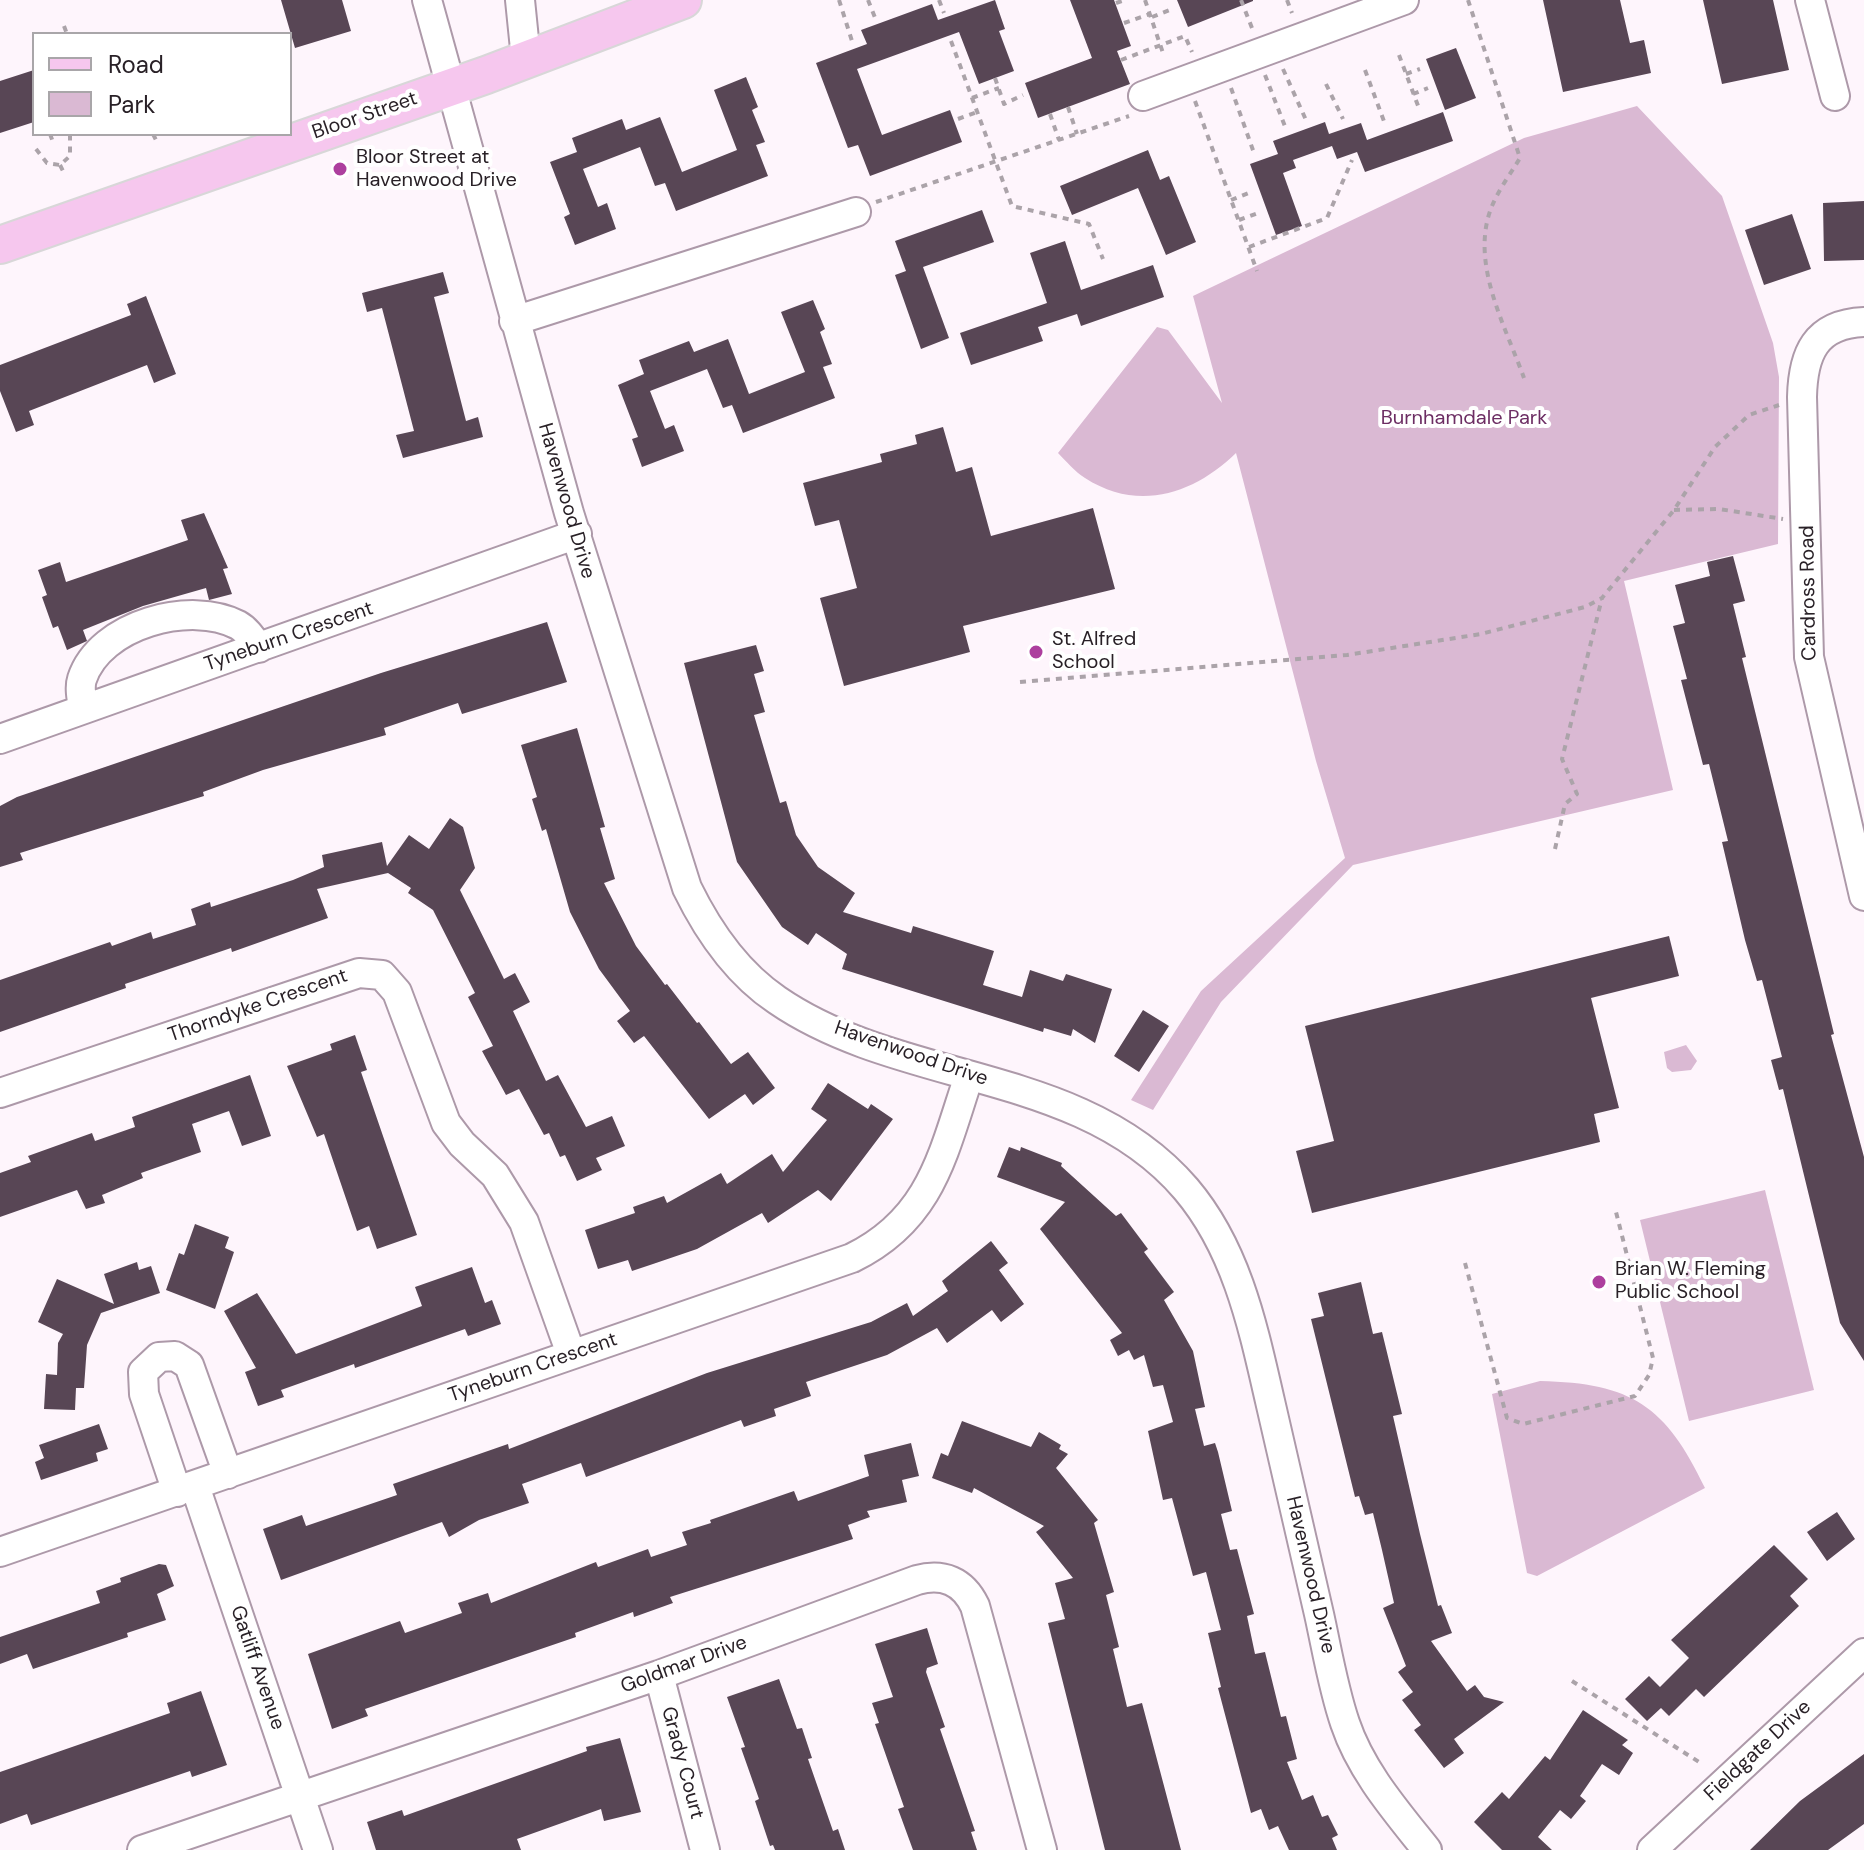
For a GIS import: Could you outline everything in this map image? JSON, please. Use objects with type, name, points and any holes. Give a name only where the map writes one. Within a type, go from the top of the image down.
[{"type":"main road","name":"Bloor Street","points":[[0,245],[452,86],[683,0]]},
{"type":"street","name":"Havenwood Drive","points":[[427,0],[514,321],[577,534],[687,888],[705,925],[740,968],[777,1000],[842,1034],[1068,1106],[1137,1144],[1170,1171],[1210,1222],[1230,1261],[1249,1314],[1345,1723],[1378,1787],[1427,1850]]},
{"type":"street","points":[[520,0],[526,59]]},
{"type":"street","points":[[1139,105],[1261,43],[1404,0]]},
{"type":"street","points":[[1810,0],[1835,96]]},
{"type":"street","points":[[514,321],[865,207]]},
{"type":"street","name":"Cardross Road","points":[[1864,322],[1840,325],[1816,342],[1803,369],[1802,397],[1807,633],[1812,686],[1864,896]]},
{"type":"street","name":"Tyneburn Crescent","points":[[0,739],[577,534]]},
{"type":"street","points":[[83,709],[82,678],[91,664],[121,636],[151,621],[184,615],[217,618],[240,626],[259,648]]},
{"type":"street","name":"Thorndyke Crescent","points":[[0,1093],[353,974],[370,972],[382,975],[397,992],[446,1123],[462,1144],[495,1175],[524,1222],[571,1354]]},
{"type":"street","name":"Tyneburn Crescent","points":[[0,1552],[852,1258],[885,1240],[912,1215],[932,1184],[969,1076]]},
{"type":"street","name":"Gatliff Avenue","points":[[228,1474],[189,1365],[175,1356],[159,1357],[143,1372],[144,1394],[186,1489],[318,1850]]},
{"type":"street","name":"Goldmar Drive","points":[[142,1850],[659,1675],[917,1580],[936,1576],[951,1580],[963,1588],[975,1606],[1042,1850]]},
{"type":"street","name":"Fieldgate Drive","points":[[1665,1846],[1864,1653]]},
{"type":"street","name":"Grady Court","points":[[659,1675],[705,1850]]},
{"type":"path","points":[[839,0],[852,41]]},
{"type":"path","points":[[868,0],[876,20]]},
{"type":"path","points":[[939,0],[944,13]]},
{"type":"path","points":[[1116,3],[1125,0]]},
{"type":"path","points":[[1145,0],[1164,56]]},
{"type":"path","points":[[1241,0],[1261,43],[1306,120]]},
{"type":"path","points":[[1287,0],[1292,13]]},
{"type":"path","points":[[1468,0],[1520,158],[1492,206],[1483,239],[1487,276],[1524,378]]},
{"type":"path","points":[[1124,23],[1172,9]]},
{"type":"path","points":[[64,26],[66,32]]},
{"type":"path","points":[[1121,60],[1185,36],[1204,74],[1254,153]]},
{"type":"path","points":[[951,41],[1012,206],[1089,224],[1103,259]]},
{"type":"path","points":[[1261,43],[1286,129]]},
{"type":"path","points":[[1399,55],[1420,111]]},
{"type":"path","points":[[1406,74],[1420,69]]},
{"type":"path","points":[[1365,70],[1385,124]]},
{"type":"path","points":[[1204,74],[1231,200],[1257,271]]},
{"type":"path","points":[[995,78],[1004,104],[1023,95]]},
{"type":"path","points":[[1326,84],[1343,119]]},
{"type":"path","points":[[972,98],[999,88]]},
{"type":"path","points":[[1413,94],[1428,88]]},
{"type":"path","points":[[865,207],[1077,134],[1139,105]]},
{"type":"path","points":[[1068,107],[1077,134]]},
{"type":"path","points":[[958,119],[977,112]]},
{"type":"path","points":[[1050,114],[1059,140]]},
{"type":"path","points":[[51,136],[53,142]]},
{"type":"path","points":[[60,165],[70,156],[70,136]]},
{"type":"path","points":[[36,149],[47,163],[60,165]]},
{"type":"path","points":[[1248,247],[1327,218],[1352,160]]},
{"type":"path","points":[[60,165],[64,173]]},
{"type":"path","points":[[1231,200],[1251,192]]},
{"type":"path","points":[[1239,220],[1258,213]]},
{"type":"path","points":[[1020,682],[1347,655],[1481,634],[1585,607],[1602,598],[1674,510],[1715,447],[1749,415],[1802,397]]},
{"type":"path","points":[[1674,510],[1719,509],[1807,523]]},
{"type":"path","points":[[1555,849],[1565,804],[1577,794],[1562,759],[1602,598]]},
{"type":"path","points":[[1465,1263],[1507,1418],[1523,1424],[1635,1396],[1649,1375],[1653,1358],[1615,1208]]},
{"type":"path","points":[[1572,1681],[1699,1762]]},
{"type":"green space","name":"Burnhamdale Park","points":[[1637,106],[1722,196],[1773,343],[1779,377],[1778,544],[1624,581],[1673,790],[1353,865],[1221,1002],[1153,1110],[1131,1100],[1201,991],[1345,858],[1316,761],[1236,453],[1203,479],[1165,494],[1146,496],[1105,489],[1081,476],[1058,453],[1157,327],[1168,330],[1222,403],[1193,296],[1524,138]]},
{"type":"green space","points":[[1686,1045],[1697,1061],[1691,1070],[1672,1072],[1667,1068],[1664,1052]]},
{"type":"green space","points":[[1765,1190],[1814,1390],[1689,1421],[1640,1220]]},
{"type":"green space","points":[[1540,1381],[1599,1387],[1642,1404],[1676,1437],[1705,1488],[1537,1576],[1527,1573],[1492,1394]]},
{"type":"building","points":[[281,0],[342,0],[351,31],[295,48]]},
{"type":"building","points":[[995,0],[1005,29],[999,31],[1014,71],[979,84],[959,32],[857,69],[882,135],[950,110],[962,142],[870,176],[858,145],[848,148],[816,63],[867,44],[861,30],[932,4],[938,20]]},
{"type":"building","points":[[1070,0],[1114,0],[1131,46],[1117,51],[1130,84],[1038,118],[1025,83],[1092,58]]},
{"type":"building","points":[[1177,0],[1253,0],[1253,1],[1188,27]]},
{"type":"building","points":[[1543,0],[1620,0],[1630,43],[1644,40],[1651,73],[1563,92]]},
{"type":"building","points":[[1703,0],[1773,0],[1789,70],[1722,84]]},
{"type":"building","points":[[1456,48],[1476,98],[1445,110],[1426,59]]},
{"type":"building","points":[[32,71],[32,123],[0,133],[0,81]]},
{"type":"building","points":[[746,77],[758,107],[752,110],[765,142],[756,145],[768,176],[676,211],[665,183],[655,186],[640,147],[583,169],[598,207],[607,203],[616,229],[575,245],[564,217],[570,214],[550,162],[577,152],[572,138],[622,119],[626,130],[660,117],[682,172],[737,150],[714,90]]},
{"type":"building","points":[[1443,112],[1453,141],[1365,172],[1357,152],[1337,159],[1332,146],[1293,160],[1296,168],[1283,173],[1302,226],[1276,235],[1250,164],[1278,154],[1273,141],[1325,122],[1329,134],[1361,123],[1367,140]]},
{"type":"building","points":[[1148,150],[1160,180],[1169,176],[1196,242],[1166,255],[1138,188],[1072,215],[1060,186]]},
{"type":"building","points":[[1864,201],[1864,260],[1824,261],[1823,203]]},
{"type":"building","points":[[982,210],[994,242],[923,267],[949,338],[921,349],[895,275],[906,271],[895,241]]},
{"type":"building","points":[[1792,214],[1811,269],[1764,285],[1745,230]]},
{"type":"building","points":[[1065,241],[1081,290],[1153,265],[1164,297],[1081,326],[1077,314],[1038,327],[1043,341],[971,365],[960,333],[1047,303],[1030,253]]},
{"type":"building","points":[[443,272],[449,293],[434,297],[466,421],[478,417],[483,437],[403,458],[396,435],[414,431],[382,308],[367,312],[362,293]]},
{"type":"building","points":[[146,296],[176,374],[154,383],[147,365],[29,411],[34,425],[16,432],[0,391],[0,365],[131,315],[127,304]]},
{"type":"building","points":[[813,300],[825,329],[820,332],[832,364],[823,367],[835,398],[743,433],[732,405],[723,408],[707,369],[650,391],[665,429],[674,425],[684,451],[642,467],[632,439],[638,437],[618,385],[644,374],[639,360],[689,341],[694,352],[728,339],[749,394],[805,372],[781,312]]},
{"type":"building","points":[[943,427],[956,472],[972,467],[991,536],[1093,508],[1115,589],[963,626],[970,652],[844,686],[820,598],[857,588],[839,520],[815,526],[803,483],[882,462],[880,454],[917,444],[915,435]]},
{"type":"building","points":[[204,513],[228,568],[223,569],[232,594],[209,600],[206,588],[143,606],[83,630],[87,641],[67,650],[58,626],[53,628],[42,597],[47,595],[38,570],[60,562],[66,582],[188,540],[181,520]]},
{"type":"building","points":[[1733,556],[1745,601],[1733,604],[1746,657],[1742,658],[1834,1034],[1831,1035],[1864,1157],[1864,1361],[1840,1323],[1783,1089],[1779,1090],[1771,1060],[1782,1057],[1762,980],[1757,981],[1745,940],[1722,842],[1728,841],[1709,764],[1703,765],[1681,680],[1687,679],[1673,626],[1685,623],[1675,585],[1710,576],[1707,562]]},
{"type":"building","points":[[547,622],[567,682],[462,714],[458,703],[384,728],[386,735],[263,770],[203,792],[204,796],[20,853],[23,860],[0,867],[0,806],[17,797],[381,673]]},
{"type":"building","points":[[756,645],[764,671],[754,674],[765,712],[754,715],[780,803],[786,801],[796,835],[818,867],[855,893],[843,912],[911,933],[913,926],[994,951],[983,985],[1022,997],[1030,970],[1063,981],[1066,974],[1112,989],[1095,1043],[1073,1029],[1071,1036],[1044,1028],[1043,1032],[842,969],[847,954],[816,933],[808,945],[782,927],[737,862],[684,663]]},
{"type":"building","points":[[577,728],[605,827],[600,828],[615,879],[604,883],[636,946],[665,985],[731,1064],[748,1052],[775,1088],[753,1105],[745,1094],[709,1119],[644,1036],[634,1043],[617,1021],[630,1011],[599,969],[570,912],[546,829],[542,831],[532,799],[537,797],[521,745]]},
{"type":"building","points":[[450,818],[463,827],[475,868],[460,890],[504,979],[515,973],[530,1002],[513,1011],[546,1081],[558,1075],[586,1127],[612,1116],[625,1146],[596,1158],[602,1170],[577,1181],[565,1155],[560,1157],[549,1133],[544,1135],[519,1089],[506,1095],[482,1051],[493,1046],[468,997],[475,993],[433,910],[408,893],[411,888],[388,873],[317,889],[328,918],[232,952],[231,948],[125,984],[126,988],[0,1032],[0,980],[110,942],[112,946],[151,932],[153,939],[196,925],[191,909],[210,902],[211,907],[293,880],[324,867],[322,855],[382,842],[387,866],[409,835],[429,849]]},
{"type":"building","points":[[1669,936],[1679,976],[1591,998],[1619,1108],[1594,1114],[1600,1142],[1312,1213],[1296,1151],[1334,1141],[1305,1026]]},
{"type":"building","points":[[1143,1010],[1169,1026],[1139,1072],[1114,1056]]},
{"type":"building","points":[[355,1035],[367,1070],[361,1072],[417,1235],[377,1249],[369,1226],[357,1231],[324,1134],[317,1137],[287,1066],[332,1050],[330,1044]]},
{"type":"building","points":[[250,1075],[271,1136],[242,1146],[229,1111],[192,1124],[201,1152],[141,1173],[143,1178],[102,1195],[105,1203],[86,1209],[77,1190],[0,1217],[0,1173],[31,1162],[28,1156],[92,1133],[95,1141],[135,1127],[132,1117]]},
{"type":"building","points":[[828,1083],[868,1109],[871,1104],[893,1119],[831,1201],[818,1190],[768,1223],[762,1213],[697,1249],[632,1271],[628,1260],[598,1269],[585,1230],[635,1213],[633,1207],[664,1196],[667,1203],[721,1173],[727,1184],[772,1154],[783,1172],[827,1120],[811,1109]]},
{"type":"building","points":[[1009,1147],[1020,1151],[1021,1147],[1062,1163],[1061,1166],[1116,1216],[1121,1213],[1148,1249],[1144,1252],[1174,1292],[1164,1300],[1193,1351],[1205,1407],[1195,1409],[1204,1446],[1215,1443],[1218,1452],[1232,1511],[1221,1514],[1230,1550],[1237,1549],[1254,1614],[1247,1616],[1255,1654],[1265,1652],[1281,1717],[1286,1716],[1297,1759],[1287,1762],[1302,1800],[1313,1795],[1322,1817],[1328,1815],[1338,1835],[1332,1838],[1337,1850],[1289,1850],[1278,1826],[1269,1830],[1261,1809],[1251,1813],[1218,1688],[1221,1687],[1208,1633],[1221,1630],[1206,1572],[1193,1576],[1172,1498],[1163,1500],[1148,1431],[1173,1422],[1163,1385],[1153,1387],[1144,1355],[1134,1360],[1129,1350],[1118,1356],[1110,1340],[1122,1333],[1040,1229],[1065,1202],[997,1177]]},
{"type":"building","points":[[195,1224],[229,1237],[225,1248],[234,1252],[215,1309],[166,1290],[179,1253],[184,1255]]},
{"type":"building","points":[[991,1241],[1008,1263],[999,1270],[1024,1304],[1001,1322],[992,1310],[947,1343],[937,1328],[887,1355],[806,1382],[811,1396],[774,1409],[776,1416],[744,1427],[741,1420],[586,1477],[581,1463],[522,1484],[529,1503],[479,1520],[449,1537],[442,1522],[281,1580],[263,1529],[302,1515],[306,1526],[397,1495],[393,1484],[508,1444],[509,1449],[707,1373],[871,1322],[907,1303],[913,1316],[948,1291],[942,1281]]},
{"type":"building","points":[[137,1262],[139,1270],[151,1266],[160,1293],[101,1313],[87,1345],[84,1388],[76,1388],[75,1410],[44,1409],[46,1374],[57,1375],[58,1343],[63,1334],[38,1322],[57,1279],[114,1304],[104,1274]]},
{"type":"building","points":[[472,1267],[485,1303],[492,1300],[501,1324],[468,1336],[465,1329],[355,1368],[354,1364],[281,1390],[284,1397],[258,1406],[245,1372],[256,1368],[224,1311],[257,1293],[296,1354],[422,1306],[415,1287]]},
{"type":"building","points":[[1361,1282],[1373,1334],[1382,1332],[1402,1414],[1393,1416],[1420,1534],[1438,1606],[1441,1605],[1452,1633],[1431,1641],[1467,1691],[1475,1685],[1484,1697],[1504,1702],[1454,1739],[1464,1753],[1444,1768],[1414,1730],[1421,1725],[1402,1700],[1413,1692],[1398,1672],[1406,1666],[1383,1608],[1394,1603],[1382,1550],[1373,1513],[1365,1515],[1359,1496],[1355,1497],[1311,1319],[1324,1316],[1318,1293]]},
{"type":"building","points":[[962,1421],[1031,1447],[1039,1432],[1061,1445],[1059,1449],[1068,1454],[1056,1468],[1098,1520],[1094,1523],[1114,1592],[1106,1595],[1119,1647],[1113,1649],[1127,1707],[1142,1703],[1181,1850],[1105,1850],[1048,1623],[1065,1619],[1055,1583],[1073,1578],[1036,1532],[1044,1526],[974,1488],[972,1493],[932,1478],[941,1453],[948,1456]]},
{"type":"building","points":[[99,1424],[108,1449],[96,1453],[98,1461],[41,1480],[35,1462],[44,1458],[39,1445]]},
{"type":"building","points":[[911,1443],[919,1476],[902,1480],[907,1502],[867,1511],[870,1517],[848,1525],[853,1539],[670,1597],[673,1603],[634,1617],[633,1612],[575,1633],[576,1637],[365,1709],[368,1716],[332,1729],[308,1654],[400,1621],[405,1633],[462,1613],[458,1603],[488,1593],[491,1603],[596,1562],[598,1567],[648,1549],[651,1557],[687,1545],[682,1532],[794,1491],[798,1501],[869,1476],[864,1455]]},
{"type":"building","points":[[1837,1512],[1855,1539],[1827,1561],[1807,1532]]},
{"type":"building","points":[[1774,1545],[1808,1579],[1790,1596],[1799,1606],[1704,1697],[1696,1689],[1669,1716],[1661,1708],[1647,1721],[1625,1699],[1649,1676],[1660,1687],[1689,1658],[1671,1640]]},
{"type":"building","points":[[159,1564],[166,1565],[174,1586],[157,1594],[166,1620],[127,1633],[128,1637],[33,1669],[27,1654],[0,1664],[0,1637],[100,1603],[96,1591],[121,1582],[120,1578]]},
{"type":"building","points":[[927,1628],[938,1664],[927,1668],[926,1672],[945,1727],[940,1729],[975,1831],[971,1832],[977,1850],[913,1850],[898,1809],[904,1807],[875,1724],[879,1723],[872,1703],[893,1697],[875,1644]]},
{"type":"building","points":[[779,1679],[797,1729],[802,1728],[812,1758],[808,1759],[833,1831],[838,1829],[845,1850],[775,1850],[773,1845],[770,1846],[755,1801],[759,1799],[741,1748],[745,1747],[727,1697]]},
{"type":"building","points":[[201,1691],[227,1765],[192,1777],[190,1771],[31,1825],[27,1814],[0,1824],[0,1772],[170,1713],[167,1703]]},
{"type":"building","points":[[1583,1710],[1628,1740],[1622,1745],[1633,1753],[1619,1775],[1602,1764],[1580,1796],[1586,1801],[1571,1819],[1560,1810],[1538,1837],[1552,1850],[1502,1850],[1474,1822],[1502,1792],[1509,1799],[1545,1756],[1550,1760]]},
{"type":"building","points":[[620,1738],[641,1812],[604,1821],[601,1809],[517,1839],[521,1850],[376,1850],[367,1822],[402,1810],[404,1816],[587,1751],[586,1747]]},
{"type":"building","points":[[1864,1754],[1864,1824],[1828,1850],[1750,1850],[1800,1801]]},
{"type":"place","name":"Bloor Street at Havenwood Drive","points":[[340,169]]},
{"type":"place","name":"St. Alfred School","points":[[1036,652]]},
{"type":"place","name":"Brian W. Fleming Public School","points":[[1599,1282]]}]
